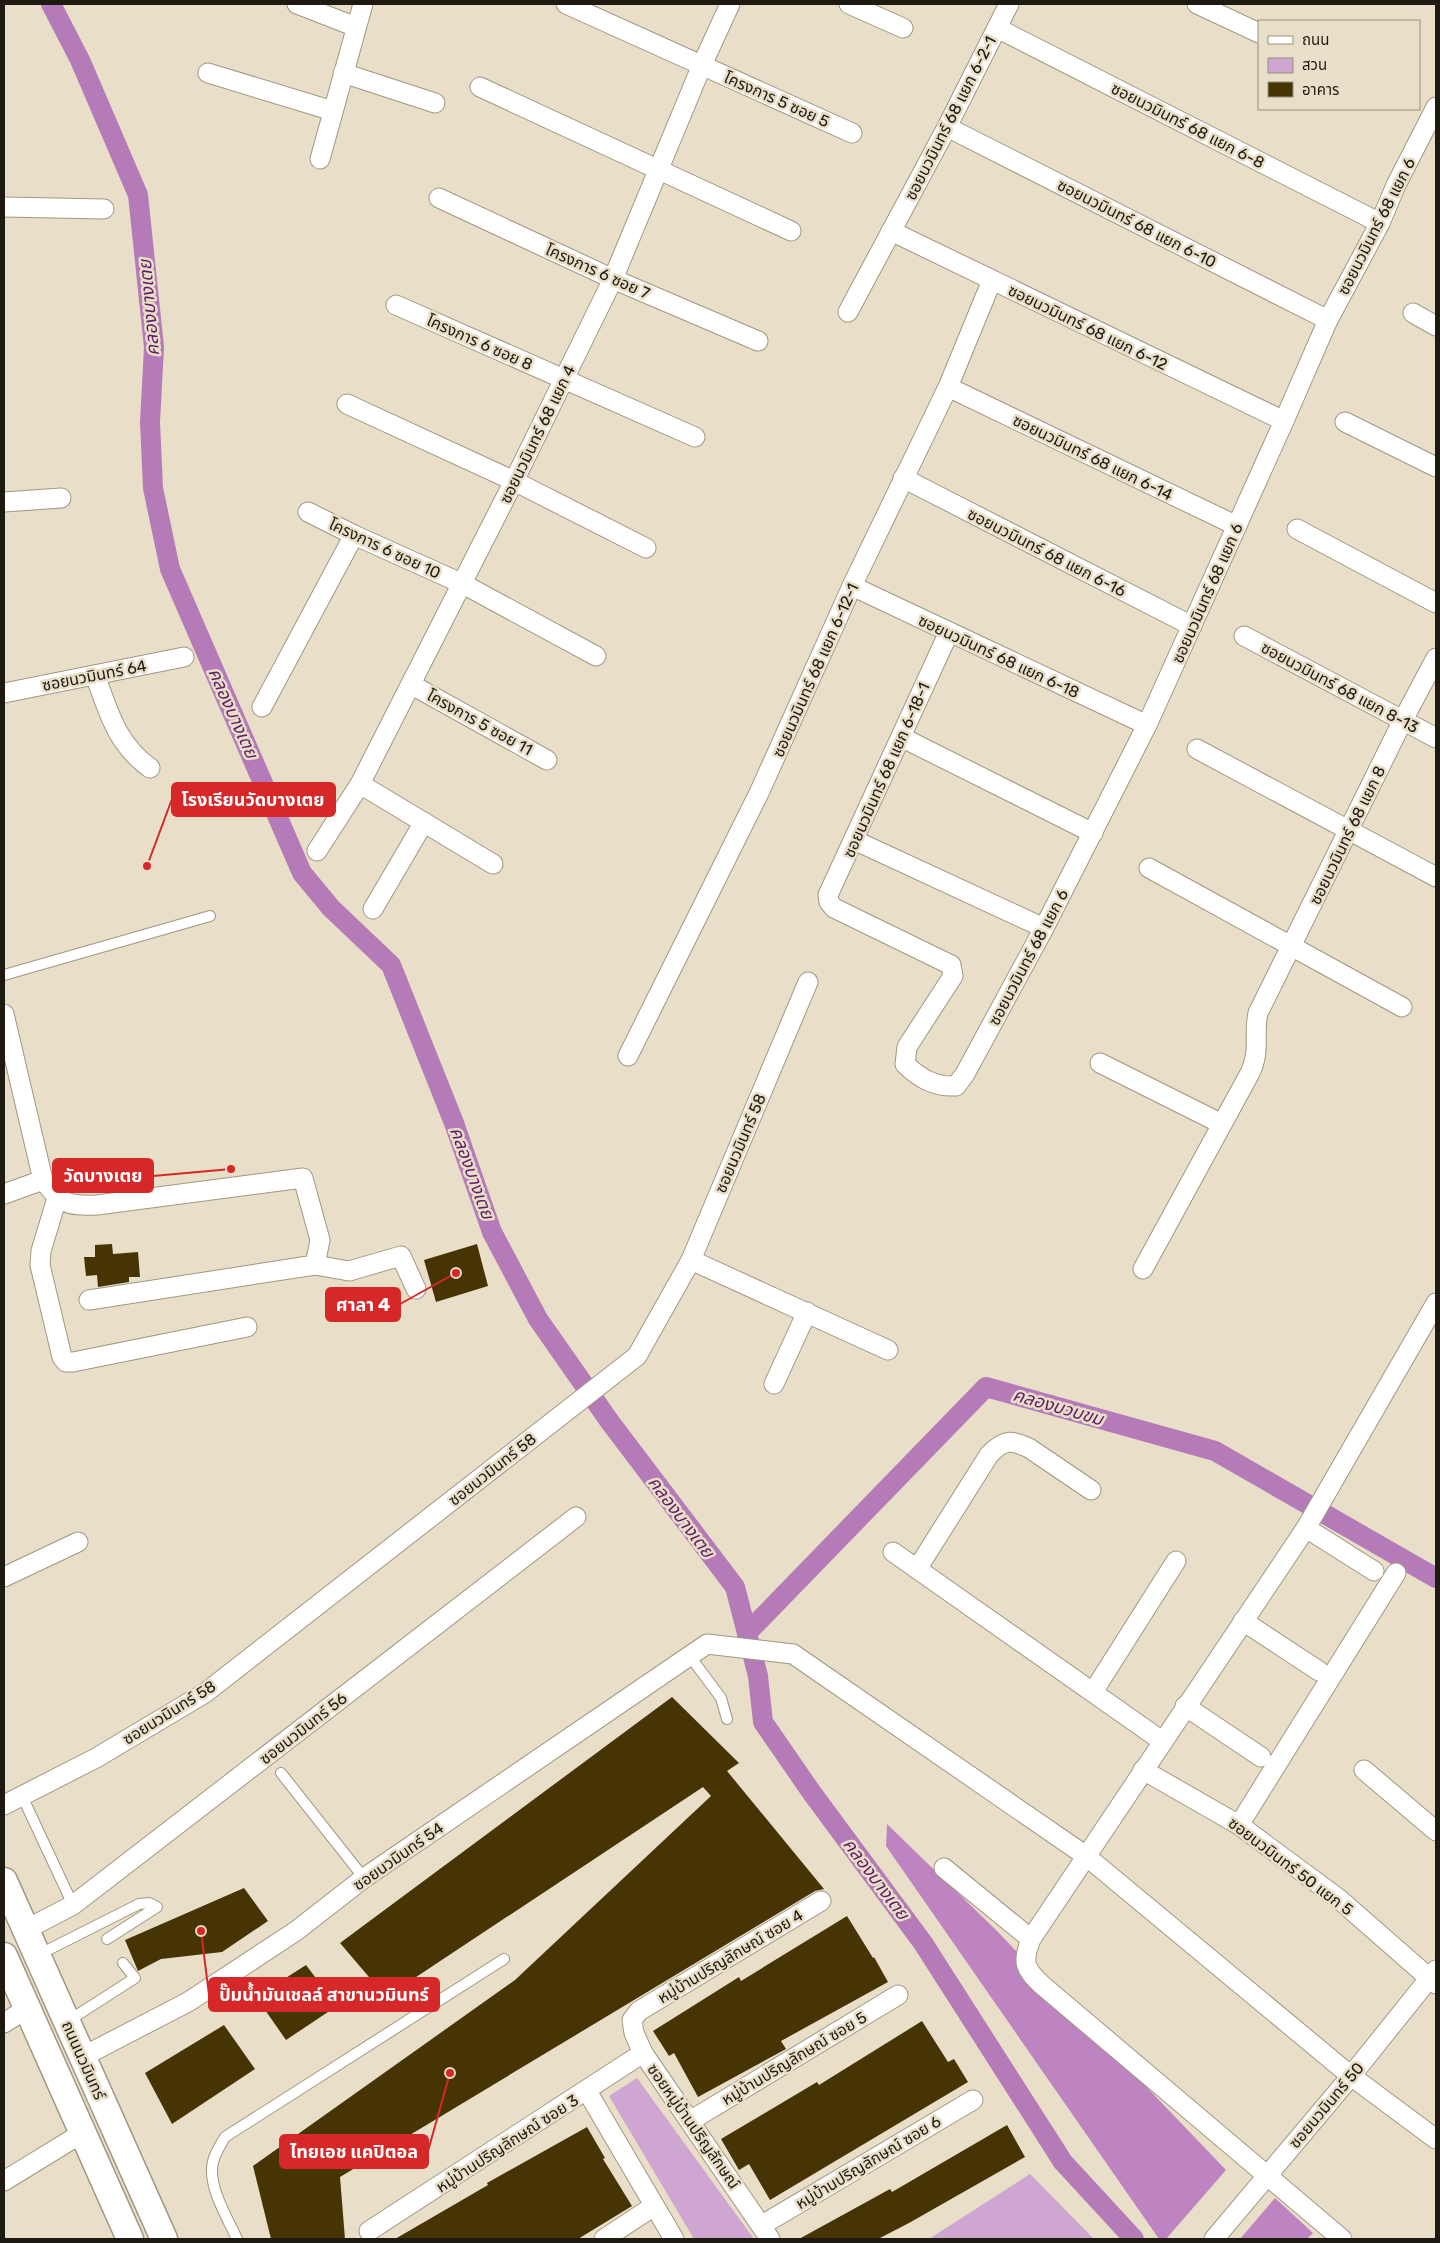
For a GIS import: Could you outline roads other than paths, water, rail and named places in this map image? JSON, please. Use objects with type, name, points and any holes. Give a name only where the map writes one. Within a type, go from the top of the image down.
[{"type":"main road","name":"ถนนนวมินทร์","points":[[4,1881],[164,2239]]},
{"type":"main road","name":"ถนนนวมินทร์","points":[[4,1956],[130,2239]]},
{"type":"main road","points":[[28,2008],[54,1992]]},
{"type":"street","points":[[297,4],[356,27]]},
{"type":"street","points":[[320,159],[363,4]]},
{"type":"street","name":"โครงการ 5 ซอย 5","points":[[566,4],[852,133]]},
{"type":"street","name":"ซอยนวมินทร์ 68 แยก 4","points":[[317,851],[360,784],[412,685],[613,279],[702,65],[730,4]]},
{"type":"street","points":[[849,4],[903,28]]},
{"type":"street","name":"ซอยนวมินทร์ 68 แยก 6-2-1","points":[[848,312],[947,127],[1009,4]]},
{"type":"street","points":[[1197,4],[1258,33]]},
{"type":"street","name":"ซอยนวมินทร์ 68 แยก 6-8","points":[[997,28],[1380,223]]},
{"type":"street","points":[[208,73],[333,111]]},
{"type":"street","points":[[343,73],[435,103]]},
{"type":"street","points":[[480,87],[791,231]]},
{"type":"street","name":"ซอยนวมินทร์ 68 แยก 6","points":[[965,1074],[1044,928],[1147,726],[1328,320],[1380,223],[1429,110]]},
{"type":"street","name":"ซอยนวมินทร์ 68 แยก 6-10","points":[[947,127],[1328,320]]},
{"type":"street","name":"โครงการ 6 ซอย 7","points":[[439,198],[613,279],[758,341]]},
{"type":"street","points":[[4,207],[104,210]]},
{"type":"street","name":"ซอยนวมินทร์ 68 แยก 6-12","points":[[891,231],[1284,421]]},
{"type":"street","name":"ซอยนวมินทร์ 68 แยก 6-12-1","points":[[628,1056],[760,793],[852,586],[948,388],[992,280]]},
{"type":"street","name":"โครงการ 6 ซอย 8","points":[[396,305],[696,437]]},
{"type":"street","points":[[1413,314],[1436,326]]},
{"type":"street","name":"ซอยนวมินทร์ 68 แยก 6-14","points":[[948,388],[1237,526]]},
{"type":"street","points":[[347,404],[514,481],[646,548]]},
{"type":"street","points":[[1345,422],[1436,467]]},
{"type":"street","name":"ซอยนวมินทร์ 68 แยก 6-16","points":[[903,478],[1192,626]]},
{"type":"street","points":[[4,502],[62,498]]},
{"type":"street","name":"โครงการ 6 ซอย 10","points":[[308,512],[463,584],[596,656]]},
{"type":"street","points":[[1297,529],[1436,603]]},
{"type":"street","points":[[262,707],[354,535]]},
{"type":"street","name":"ซอยนวมินทร์ 68 แยก 6-18","points":[[852,586],[1147,726]]},
{"type":"street","name":"ซอยนวมินทร์ 68 แยก 6-18-1","points":[[948,632],[828,895],[829,902],[834,908],[951,965],[953,976],[907,1047],[905,1064],[916,1076],[941,1086],[956,1086],[965,1074]]},
{"type":"street","name":"ซอยนวมินทร์ 68 แยก 8-13","points":[[1244,636],[1436,738]]},
{"type":"street","name":"ซอยนวมินทร์ 64","points":[[4,693],[184,658]]},
{"type":"street","name":"ซอยนวมินทร์ 68 แยก 8","points":[[1222,1124],[1255,1063],[1258,1052],[1256,1030],[1258,1013],[1292,948],[1403,720],[1436,658]]},
{"type":"street","points":[[95,675],[122,742],[136,758],[150,768]]},
{"type":"street","name":"โครงการ 5 ซอย 11","points":[[412,685],[547,760]]},
{"type":"street","points":[[901,737],[1092,833]]},
{"type":"street","points":[[1197,749],[1436,877]]},
{"type":"street","points":[[360,784],[493,864]]},
{"type":"street","points":[[373,910],[424,822]]},
{"type":"street","points":[[854,840],[1044,928]]},
{"type":"street","points":[[1149,868],[1402,1008]]},
{"type":"street","name":"ซอยนวมินทร์ 58","points":[[4,1805],[96,1758],[205,1693],[637,1356],[691,1260],[808,982]]},
{"type":"street","points":[[4,1014],[43,1180],[56,1198],[73,1206],[97,1205],[303,1178],[320,1240],[315,1266]]},
{"type":"street","points":[[1100,1063],[1222,1124],[1143,1269]]},
{"type":"street","points":[[4,1194],[43,1180]]},
{"type":"street","points":[[56,1198],[41,1251],[40,1265],[62,1356],[66,1362],[247,1327]]},
{"type":"street","points":[[89,1300],[315,1266],[349,1271],[401,1256],[416,1289]]},
{"type":"street","points":[[691,1260],[888,1350]]},
{"type":"street","points":[[1337,2238],[1268,2176],[1028,1972],[1024,1957],[1031,1939],[1309,1521],[1436,1303]]},
{"type":"street","points":[[774,1384],[807,1312]]},
{"type":"street","points":[[917,1569],[989,1456],[998,1446],[1006,1442],[1018,1443],[1029,1448],[1091,1490]]},
{"type":"street","name":"ซอยนวมินทร์ 56","points":[[25,1930],[73,1905],[576,1517]]},
{"type":"street","points":[[1309,1521],[1374,1571]]},
{"type":"street","points":[[4,1577],[78,1542]]},
{"type":"street","points":[[893,1552],[1162,1741]]},
{"type":"street","points":[[1092,1692],[1176,1561]]},
{"type":"street","points":[[1239,1825],[1396,1573]]},
{"type":"street","points":[[1243,1620],[1319,1671]]},
{"type":"street","name":"ซอยนวมินทร์ 54","points":[[82,2057],[188,2002],[296,1931],[364,1878],[707,1644],[793,1654],[1086,1856]]},
{"type":"street","points":[[1185,1706],[1261,1757]]},
{"type":"street","name":"ซอยนวมินทร์ 50 แยก 5","points":[[1143,1770],[1239,1825],[1339,1899],[1434,1977]]},
{"type":"street","points":[[1364,1770],[1436,1831]]},
{"type":"street","points":[[1086,1856],[1351,2076],[1436,2139]]},
{"type":"street","points":[[944,1868],[1031,1939]]},
{"type":"street","name":"หมู่บ้านปริญลักษณ์ ซอย 4","points":[[639,2011],[821,1901]]},
{"type":"street","name":"ซอยนวมินทร์ 50","points":[[1214,2239],[1434,1977]]},
{"type":"street","name":"หมู่บ้านปริญลักษณ์ ซอย 5","points":[[690,2121],[898,1996]]},
{"type":"street","points":[[4,2023],[28,2008]]},
{"type":"street","name":"ซอยหมู่บ้านปริญลักษณ์","points":[[639,2011],[632,2020],[634,2033],[643,2053],[766,2232]]},
{"type":"street","name":"หมู่บ้านปริญลักษณ์ ซอย 3","points":[[369,2231],[643,2053]]},
{"type":"street","points":[[587,2091],[674,2239]]},
{"type":"street","name":"หมู่บ้านปริญลักษณ์ ซอย 6","points":[[766,2232],[973,2100]]},
{"type":"street","points":[[4,2181],[84,2132]]},
{"type":"street","points":[[604,2239],[654,2206]]},
{"type":"lane","points":[[4,976],[210,916]]},
{"type":"lane","points":[[689,1655],[721,1698],[727,1718]]},
{"type":"lane","points":[[281,1773],[364,1878]]},
{"type":"lane","points":[[22,1796],[73,1905]]},
{"type":"lane","points":[[37,1955],[139,1904],[149,1904],[157,1907],[107,1939]]},
{"type":"lane","points":[[237,2239],[215,2189],[212,2169],[216,2154],[225,2136],[504,1960]]},
{"type":"lane","points":[[66,2022],[135,1978],[123,1963]]},
{"type":"waterway","name":"คลองบางเตย","points":[[51,4],[80,60],[138,195],[154,347],[150,422],[153,488],[170,569],[302,873],[331,908],[391,965],[454,1123],[492,1232],[538,1319],[610,1422],[735,1587],[758,1676],[763,1722],[812,1793],[923,1943],[1063,2162],[1134,2239]]},
{"type":"waterway","name":"คลองบวบขม","points":[[747,1633],[986,1387],[1215,1451],[1436,1578]]},
{"type":"place","name":"โรงเรียนวัดบางเตย","points":[[147,866]]},
{"type":"place","name":"วัดบางเตย","points":[[231,1169]]},
{"type":"place","name":"ศาลา 4","points":[[456,1273]]},
{"type":"place","name":"ปั๊มน้ำมันเชลล์ สาขานวมินทร์","points":[[201,1931]]},
{"type":"place","name":"ไทยเอช แคปิตอล","points":[[450,2073]]}]
